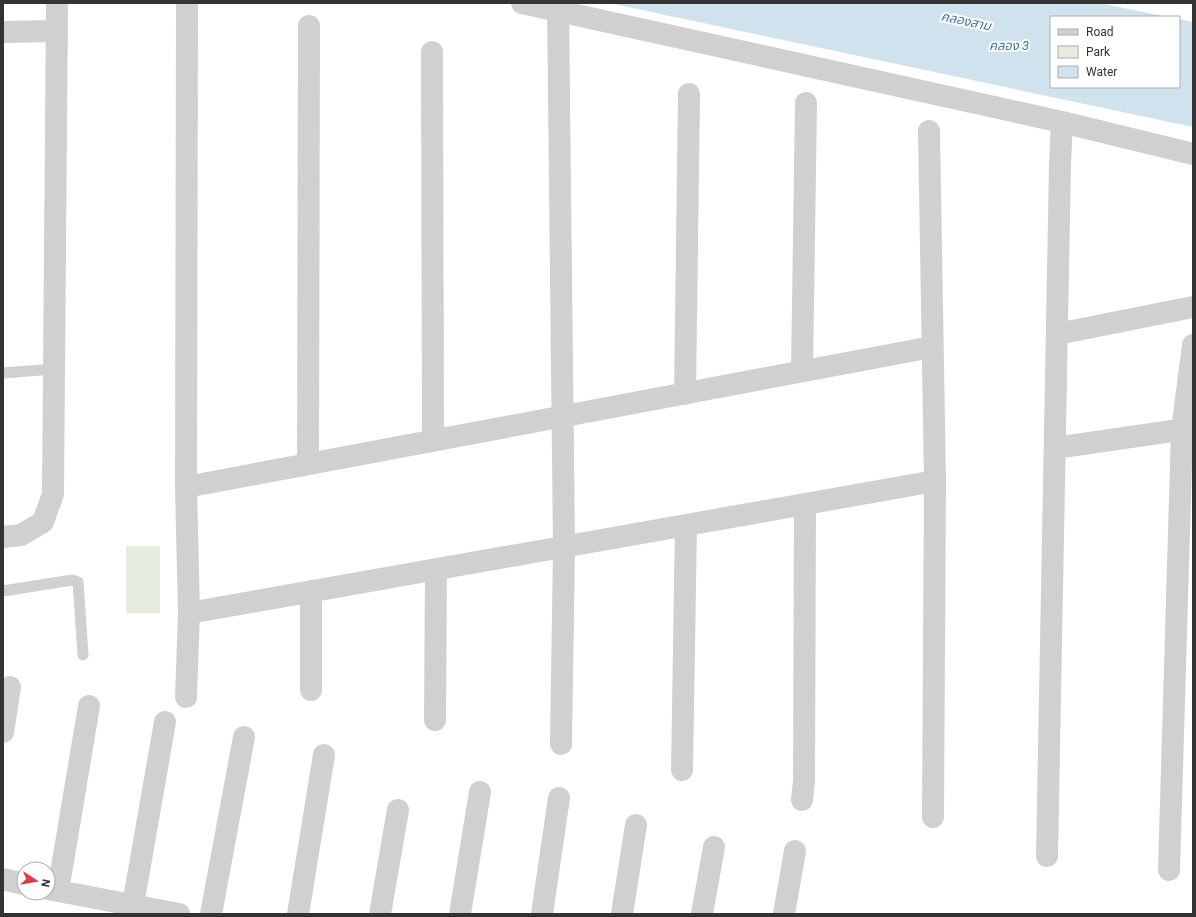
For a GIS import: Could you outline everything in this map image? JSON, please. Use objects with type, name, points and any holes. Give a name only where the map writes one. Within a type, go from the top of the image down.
[{"type":"street","points":[[3,537],[21,535],[44,522],[53,494],[57,3]]},
{"type":"street","points":[[186,3],[186,487],[188,613],[186,697]]},
{"type":"street","points":[[522,3],[558,7],[1062,122],[1193,154]]},
{"type":"street","points":[[558,7],[564,547],[561,744]]},
{"type":"street","points":[[308,464],[309,26]]},
{"type":"street","points":[[3,32],[57,31]]},
{"type":"street","points":[[432,52],[433,441]]},
{"type":"street","points":[[685,394],[689,94]]},
{"type":"street","points":[[802,371],[806,103]]},
{"type":"street","points":[[1047,856],[1062,122]]},
{"type":"street","points":[[929,132],[935,481],[933,817]]},
{"type":"street","points":[[1057,334],[1193,308]]},
{"type":"street","points":[[1169,870],[1187,429],[1193,345]]},
{"type":"street","points":[[186,487],[932,347]]},
{"type":"street","points":[[1055,448],[1187,429]]},
{"type":"street","points":[[188,613],[935,481]]},
{"type":"street","points":[[802,800],[804,781],[805,504]]},
{"type":"street","points":[[682,770],[686,525]]},
{"type":"street","points":[[435,720],[436,569]]},
{"type":"street","points":[[311,591],[311,690]]},
{"type":"street","points":[[3,732],[10,688]]},
{"type":"street","points":[[56,874],[88,706]]},
{"type":"street","points":[[133,905],[165,722]]},
{"type":"street","points":[[211,914],[244,738]]},
{"type":"street","points":[[298,914],[324,755]]},
{"type":"street","points":[[460,914],[480,792]]},
{"type":"street","points":[[542,914],[559,798]]},
{"type":"street","points":[[380,914],[398,810]]},
{"type":"street","points":[[622,914],[636,824]]},
{"type":"street","points":[[702,914],[714,847]]},
{"type":"street","points":[[784,914],[795,851]]},
{"type":"street","points":[[3,879],[16,882]]},
{"type":"street","points":[[56,891],[179,914]]},
{"type":"lane","points":[[3,373],[54,368]]},
{"type":"lane","points":[[3,591],[72,580],[78,582],[83,655]]},
{"type":"green space","points":[[126,546],[160,546],[160,613],[126,613]]},
{"type":"water","name":"คลอง 3","points":[[609,3],[1100,3],[1163,16],[1050,16],[1050,88],[1180,88],[1180,19],[1193,22],[1193,127]]},
{"type":"water label","name":"คลองสาม","points":[[966,21]]}]
